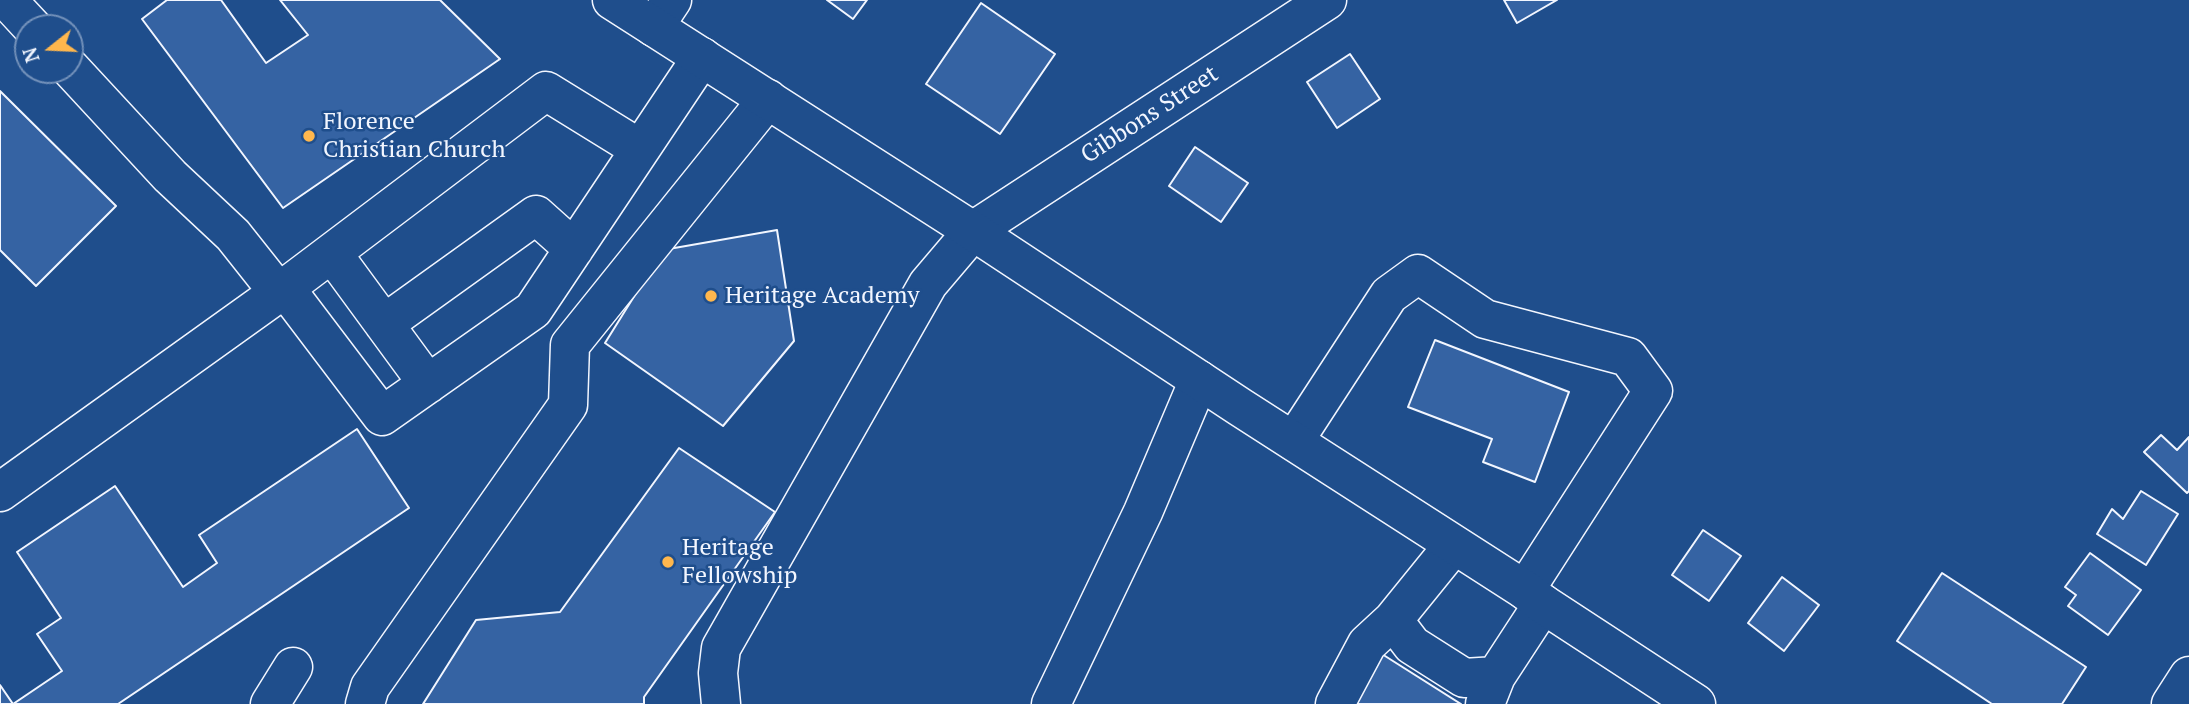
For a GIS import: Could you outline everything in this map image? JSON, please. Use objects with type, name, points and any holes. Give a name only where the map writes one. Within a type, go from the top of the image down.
[{"type":"main road","points":[[7,0],[20,14]]},
{"type":"main road","points":[[612,0],[663,13],[702,57],[1696,704]]},
{"type":"main road","name":"Gibbons Street","points":[[721,704],[718,673],[721,648],[928,284],[973,231],[1327,0]]},
{"type":"main road","points":[[84,83],[170,176],[233,234],[282,290],[382,416],[533,310],[702,57]]},
{"type":"main road","points":[[0,492],[282,290],[546,91],[640,149]]},
{"type":"main road","points":[[365,704],[370,687],[568,405],[570,345],[768,99]]},
{"type":"main road","points":[[384,324],[536,215],[574,249]]},
{"type":"main road","points":[[332,253],[428,384]]},
{"type":"main road","points":[[1294,440],[1389,295],[1418,274],[1485,319],[1628,357],[1653,391],[1534,597],[1489,696],[1412,645],[1393,620]]},
{"type":"main road","points":[[1051,704],[1143,512],[1199,380]]},
{"type":"main road","points":[[1335,704],[1367,644],[1393,620],[1454,546]]},
{"type":"main road","points":[[270,704],[293,667]]},
{"type":"main road","points":[[2171,704],[2189,676]]},
{"type":"building","name":"Florence Christian Church","points":[[167,0],[221,0],[266,63],[308,35],[280,0],[440,0],[500,59],[283,208],[142,19]]},
{"type":"building","points":[[827,0],[867,0],[853,19]]},
{"type":"building","points":[[1504,0],[1557,0],[1517,23]]},
{"type":"building","points":[[981,3],[1055,54],[1000,134],[926,84]]},
{"type":"building","points":[[1350,54],[1380,99],[1337,128],[1307,82]]},
{"type":"building","points":[[0,91],[116,206],[36,286],[0,250]]},
{"type":"building","points":[[1195,147],[1248,183],[1221,222],[1169,186]]},
{"type":"building","name":"Heritage Academy","points":[[777,230],[794,341],[723,426],[605,343],[663,250]]},
{"type":"building","points":[[1435,340],[1569,392],[1535,482],[1483,462],[1492,439],[1408,407]]},
{"type":"building","points":[[357,429],[409,508],[118,704],[13,704],[62,671],[37,634],[61,618],[17,552],[115,486],[183,587],[217,563],[199,535]]},
{"type":"building","points":[[2161,435],[2177,450],[2189,437],[2187,493],[2144,452]]},
{"type":"building","name":"Heritage Fellowship","points":[[679,448],[775,512],[644,697],[644,704],[423,704],[476,620],[560,612]]},
{"type":"building","points":[[2141,491],[2178,514],[2146,565],[2097,534],[2112,509],[2123,519]]},
{"type":"building","points":[[1703,530],[1741,556],[1709,601],[1672,575]]},
{"type":"building","points":[[2090,553],[2141,590],[2108,635],[2068,606],[2076,595],[2065,587]]},
{"type":"building","points":[[1942,573],[2086,667],[2062,704],[1992,704],[1897,641]]},
{"type":"building","points":[[1782,577],[1819,605],[1784,651],[1748,623]]},
{"type":"building","points":[[1374,649],[1461,704],[1342,704]]},
{"type":"building","points":[[0,685],[13,704],[0,704]]},
{"type":"place","name":"Florence Christian Church","points":[[309,136]]},
{"type":"place","name":"Heritage Academy","points":[[711,296]]},
{"type":"place","name":"Heritage Fellowship","points":[[668,562]]}]
